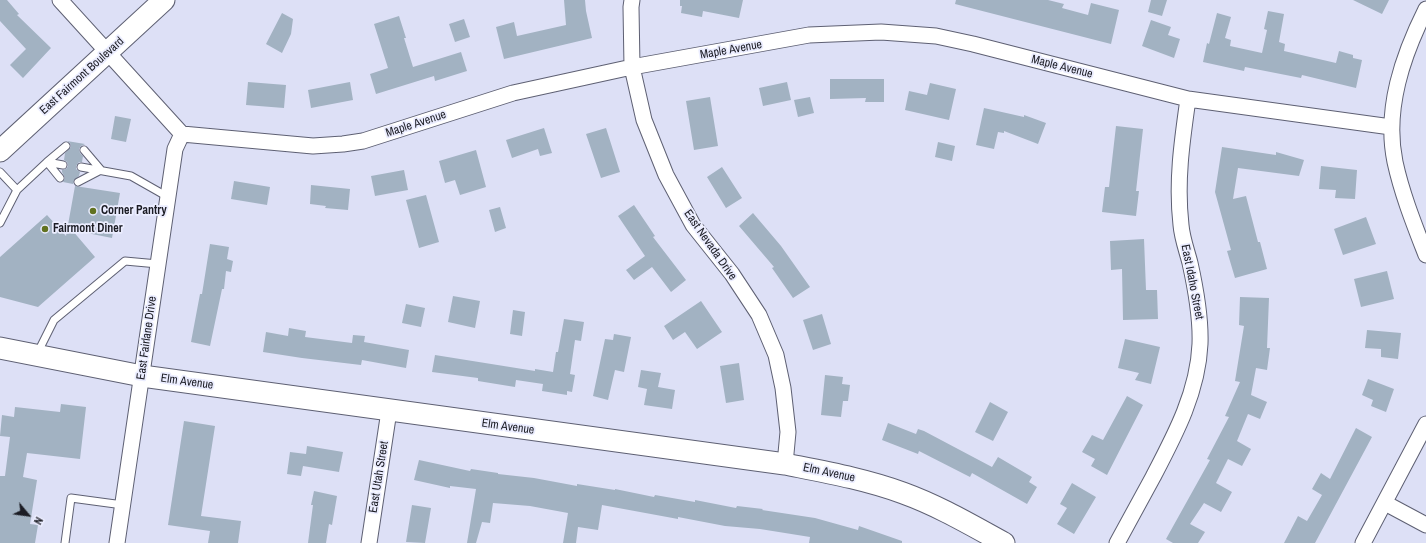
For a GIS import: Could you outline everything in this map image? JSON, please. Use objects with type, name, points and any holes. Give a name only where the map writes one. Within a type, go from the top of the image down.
[{"type":"street","points":[[60,0],[109,52],[182,134]]},
{"type":"street","name":"East Fairmont Boulevard","points":[[0,151],[164,0]]},
{"type":"street","name":"East Nevada Drive","points":[[632,0],[632,67],[644,120],[666,175],[693,225],[732,274],[759,315],[776,355],[784,388],[788,432],[784,464]]},
{"type":"street","points":[[1426,9],[1414,32],[1399,76],[1391,128],[1395,160],[1401,184],[1426,254]]},
{"type":"street","name":"Maple Avenue","points":[[182,134],[313,146],[343,144],[363,141],[513,93],[632,67],[809,35],[881,32],[936,36],[973,44],[1188,99],[1391,128]]},
{"type":"street","name":"East Idaho Street","points":[[1116,543],[1166,452],[1186,409],[1196,378],[1200,345],[1200,318],[1195,284],[1181,227],[1179,186],[1181,146],[1188,99]]},
{"type":"street","name":"East Fairlane Drive","points":[[117,543],[168,197],[176,149],[182,134]]},
{"type":"street","name":"Elm Avenue","points":[[0,348],[142,376],[784,464],[847,476],[904,493],[941,509],[1004,543]]},
{"type":"street","name":"East Utah Street","points":[[370,543],[389,410]]},
{"type":"street","points":[[1363,543],[1426,424]]},
{"type":"street","points":[[1385,503],[1426,525]]},
{"type":"lane","points":[[0,223],[17,190],[66,146]]},
{"type":"lane","points":[[84,150],[101,170]]},
{"type":"lane","points":[[47,162],[63,165]]},
{"type":"lane","points":[[47,162],[60,178]]},
{"type":"lane","points":[[81,167],[131,176],[168,197]]},
{"type":"lane","points":[[78,182],[101,170]]},
{"type":"lane","points":[[0,172],[17,190]]},
{"type":"lane","points":[[36,355],[54,320],[125,261],[158,264]]},
{"type":"lane","points":[[65,543],[71,498],[123,505]]},
{"type":"building","points":[[0,0],[7,0],[19,14],[17,15],[51,48],[23,78],[10,65],[26,49],[0,21]]},
{"type":"building","points":[[564,0],[585,0],[592,38],[504,59],[496,27],[514,22],[517,36],[566,25]]},
{"type":"building","points":[[680,0],[743,0],[739,18],[703,11],[702,17],[681,13],[682,6],[680,6]]},
{"type":"building","points":[[956,0],[1048,0],[1064,4],[1062,8],[1088,15],[1091,3],[1119,10],[1111,44],[955,4]]},
{"type":"building","points":[[1151,0],[1167,0],[1162,16],[1148,12]]},
{"type":"building","points":[[1353,0],[1389,0],[1382,14]]},
{"type":"building","points":[[1268,11],[1284,14],[1279,42],[1285,44],[1284,51],[1336,63],[1339,51],[1353,55],[1353,58],[1362,60],[1356,88],[1302,75],[1301,78],[1245,67],[1244,71],[1203,62],[1207,43],[1209,44],[1217,13],[1231,17],[1225,38],[1231,40],[1230,46],[1262,53],[1267,30],[1264,29]]},
{"type":"building","points":[[282,13],[293,19],[291,34],[282,53],[266,44]]},
{"type":"building","points":[[399,16],[413,67],[461,52],[467,71],[435,81],[434,76],[376,94],[370,74],[388,68],[374,24]]},
{"type":"building","points":[[464,19],[470,37],[455,42],[449,24]]},
{"type":"building","points":[[1151,20],[1171,27],[1168,35],[1180,39],[1174,58],[1142,46]]},
{"type":"building","points":[[830,79],[884,79],[884,102],[865,102],[866,98],[830,99]]},
{"type":"building","points":[[248,82],[286,85],[284,108],[246,105]]},
{"type":"building","points":[[350,82],[353,100],[311,108],[308,90]]},
{"type":"building","points":[[787,82],[791,100],[763,106],[759,88]]},
{"type":"building","points":[[930,83],[956,89],[949,120],[905,110],[909,91],[927,95]]},
{"type":"building","points":[[710,97],[718,146],[694,150],[686,101]]},
{"type":"building","points":[[810,97],[814,113],[798,117],[794,100]]},
{"type":"building","points":[[984,108],[1024,117],[1024,115],[1046,123],[1038,144],[1004,131],[1004,133],[998,132],[994,149],[976,145]]},
{"type":"building","points":[[115,116],[131,119],[126,142],[111,139]]},
{"type":"building","points":[[1116,126],[1143,129],[1136,191],[1139,191],[1136,216],[1102,212],[1105,187],[1109,187]]},
{"type":"building","points":[[544,128],[552,153],[540,156],[538,149],[512,158],[506,140]]},
{"type":"building","points":[[606,128],[620,172],[601,178],[586,134]]},
{"type":"building","points":[[67,141],[85,144],[79,149],[83,156],[82,162],[79,162],[76,166],[76,169],[80,172],[73,184],[63,182],[65,178],[62,170],[66,169],[68,166],[67,162],[64,160],[65,153],[71,147],[70,143]]},
{"type":"building","points":[[938,142],[955,146],[952,161],[935,157]]},
{"type":"building","points":[[1222,147],[1276,155],[1276,152],[1304,160],[1299,176],[1238,168],[1233,199],[1246,196],[1267,269],[1235,278],[1227,251],[1231,250],[1215,192]]},
{"type":"building","points":[[476,150],[486,187],[460,195],[455,180],[445,183],[439,161]]},
{"type":"building","points":[[1321,166],[1357,170],[1355,199],[1335,198],[1336,190],[1319,189]]},
{"type":"building","points":[[722,167],[742,198],[726,208],[707,177]]},
{"type":"building","points":[[404,170],[408,190],[375,196],[371,176]]},
{"type":"building","points":[[234,181],[270,187],[267,205],[231,199]]},
{"type":"building","points":[[311,185],[350,189],[348,210],[325,208],[326,206],[310,204]]},
{"type":"building","points":[[75,186],[120,193],[112,238],[72,230],[95,257],[38,307],[0,297],[0,257],[47,215],[66,236]]},
{"type":"building","points":[[426,195],[439,242],[419,248],[406,200]]},
{"type":"building","points":[[634,205],[655,236],[653,237],[686,280],[671,292],[652,267],[634,280],[626,270],[645,256],[618,216]]},
{"type":"building","points":[[500,207],[506,228],[495,232],[489,210]]},
{"type":"building","points":[[753,213],[781,246],[810,287],[793,298],[772,268],[774,267],[739,226]]},
{"type":"building","points":[[1366,217],[1376,244],[1343,255],[1334,229]]},
{"type":"building","points":[[1144,239],[1146,290],[1157,290],[1158,319],[1123,320],[1122,269],[1111,270],[1110,241]]},
{"type":"building","points":[[210,244],[229,247],[227,259],[233,261],[231,272],[226,271],[224,289],[222,289],[210,346],[191,342],[200,294],[202,294]]},
{"type":"building","points":[[1387,271],[1394,299],[1361,307],[1354,279]]},
{"type":"building","points":[[453,296],[480,301],[475,328],[448,322]]},
{"type":"building","points":[[1240,297],[1269,298],[1267,348],[1270,348],[1267,370],[1256,368],[1251,395],[1267,402],[1260,419],[1248,414],[1237,441],[1251,449],[1242,466],[1228,459],[1216,483],[1232,492],[1221,512],[1204,503],[1190,524],[1205,532],[1198,543],[1173,543],[1166,539],[1210,460],[1207,459],[1229,417],[1225,416],[1240,382],[1235,381],[1244,326],[1239,325]]},
{"type":"building","points":[[701,301],[722,332],[697,349],[685,332],[673,340],[664,326]]},
{"type":"building","points":[[406,304],[425,308],[421,327],[402,323]]},
{"type":"building","points":[[513,310],[525,312],[522,336],[510,334]]},
{"type":"building","points":[[822,314],[831,344],[813,350],[803,320]]},
{"type":"building","points":[[564,319],[584,322],[581,341],[575,340],[570,374],[575,375],[572,392],[567,391],[567,395],[542,391],[543,384],[516,380],[515,387],[478,381],[478,378],[432,372],[435,355],[535,371],[535,369],[553,372]]},
{"type":"building","points":[[289,328],[306,331],[305,337],[352,343],[353,335],[365,336],[364,342],[409,350],[406,368],[362,360],[361,365],[263,352],[266,332],[288,336]]},
{"type":"building","points":[[1367,330],[1401,333],[1398,359],[1381,357],[1381,349],[1365,348]]},
{"type":"building","points":[[614,334],[631,337],[624,372],[615,370],[608,400],[593,396],[605,339],[613,340]]},
{"type":"building","points":[[1125,339],[1160,347],[1151,384],[1135,380],[1139,373],[1118,368]]},
{"type":"building","points":[[739,363],[744,400],[726,403],[720,366]]},
{"type":"building","points":[[641,370],[661,373],[658,387],[675,390],[672,409],[644,405],[647,389],[638,387]]},
{"type":"building","points":[[825,375],[843,377],[842,384],[850,385],[848,401],[843,401],[841,417],[821,415]]},
{"type":"building","points":[[1368,379],[1394,389],[1386,412],[1371,406],[1373,400],[1362,395]]},
{"type":"building","points":[[1127,396],[1143,405],[1107,475],[1091,466],[1095,459],[1082,452],[1092,435],[1103,440]]},
{"type":"building","points":[[990,402],[1008,412],[993,441],[975,432]]},
{"type":"building","points":[[61,404],[86,407],[80,459],[27,453],[23,477],[37,480],[30,524],[38,525],[35,543],[0,543],[0,476],[5,476],[10,437],[0,436],[2,415],[14,417],[15,407],[60,412]]},
{"type":"building","points":[[184,421],[215,426],[201,516],[241,521],[238,543],[208,543],[210,531],[168,525]]},
{"type":"building","points":[[888,423],[916,434],[918,429],[924,431],[992,467],[998,457],[1032,477],[1029,482],[1037,487],[1027,504],[972,473],[970,477],[919,451],[918,454],[882,440]]},
{"type":"building","points":[[1356,428],[1372,437],[1315,543],[1284,543],[1298,516],[1307,521],[1322,495],[1312,489],[1321,473],[1330,479]]},
{"type":"building","points":[[307,446],[343,452],[339,472],[303,466],[301,476],[287,474],[290,452],[306,454]]},
{"type":"building","points":[[419,460],[470,471],[471,469],[577,486],[577,484],[615,489],[654,497],[655,495],[695,502],[695,500],[736,508],[737,506],[763,509],[762,510],[815,518],[858,530],[859,526],[902,541],[902,543],[809,543],[810,537],[760,529],[725,526],[678,517],[678,519],[602,505],[598,530],[578,527],[576,543],[563,543],[568,513],[530,506],[493,503],[490,523],[482,522],[476,543],[467,543],[476,489],[450,486],[450,488],[414,480]]},
{"type":"building","points":[[1072,483],[1096,497],[1074,534],[1057,524],[1067,508],[1060,504]]},
{"type":"building","points":[[314,491],[337,496],[332,525],[329,524],[326,543],[308,543],[313,505],[311,505]]},
{"type":"building","points":[[412,505],[431,508],[425,543],[406,542]]},
{"type":"place","name":"Corner Pantry","points":[[93,211]]},
{"type":"place","name":"Fairmont Diner","points":[[45,229]]}]
